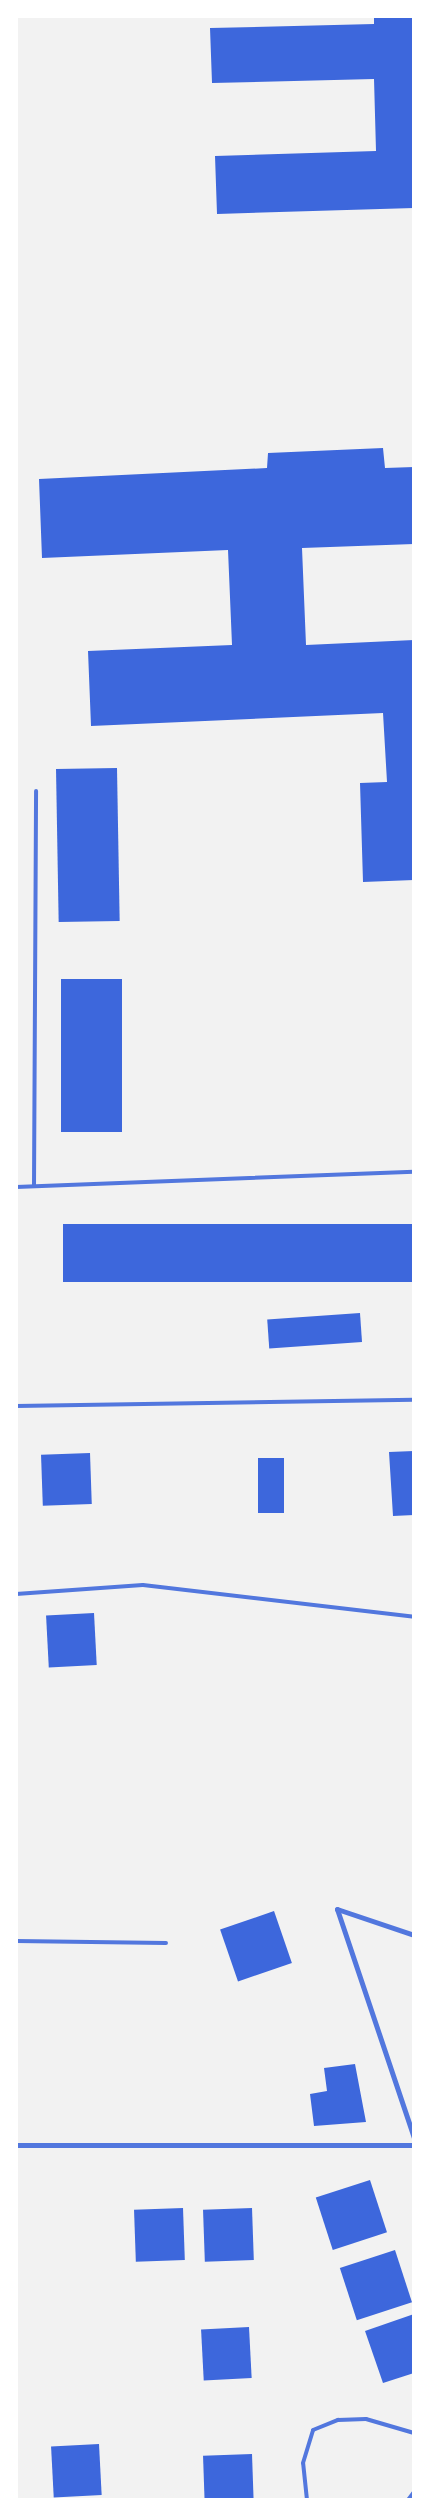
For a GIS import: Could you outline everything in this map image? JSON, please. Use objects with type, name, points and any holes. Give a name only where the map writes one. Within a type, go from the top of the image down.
[{"type":"street","points":[[414,1935],[337,1909],[414,2138]]},
{"type":"street","points":[[16,2145],[414,2145]]},
{"type":"lane","points":[[34,1186],[36,792]]},
{"type":"lane","points":[[16,1187],[414,1172]]},
{"type":"lane","points":[[16,1406],[414,1400]]},
{"type":"lane","points":[[16,1594],[143,1585],[414,1617]]},
{"type":"lane","points":[[16,1941],[166,1943]]},
{"type":"lane","points":[[307,2500],[303,2463],[314,2430],[338,2420],[366,2419],[414,2433]]},
{"type":"lane","points":[[408,2500],[414,2492]]},
{"type":"building","points":[[374,16],[414,16],[414,208],[217,214],[215,156],[376,151],[374,79],[212,83],[210,28],[374,24]]},
{"type":"building","points":[[383,448],[385,468],[414,467],[414,544],[302,548],[306,645],[414,640],[414,880],[363,882],[360,783],[387,782],[383,713],[91,726],[88,651],[232,645],[228,550],[42,558],[39,479],[267,468],[268,453]]},
{"type":"building","points":[[117,768],[120,921],[59,922],[56,769]]},
{"type":"building","points":[[61,979],[122,979],[122,1132],[61,1132]]},
{"type":"building","points":[[63,1224],[414,1224],[414,1282],[63,1282]]},
{"type":"building","points":[[360,1313],[362,1342],[269,1348],[267,1319]]},
{"type":"building","points":[[414,1451],[414,1515],[393,1516],[389,1452]]},
{"type":"building","points":[[90,1453],[92,1504],[43,1506],[41,1455]]},
{"type":"building","points":[[258,1458],[284,1458],[284,1513],[258,1513]]},
{"type":"building","points":[[94,1613],[97,1665],[49,1667],[46,1616]]},
{"type":"building","points":[[274,1911],[292,1963],[238,1982],[220,1930]]},
{"type":"building","points":[[355,2064],[366,2122],[314,2126],[310,2094],[327,2091],[324,2068]]},
{"type":"building","points":[[370,2180],[387,2232],[333,2250],[316,2198]]},
{"type":"building","points":[[183,2208],[185,2260],[136,2262],[134,2210]]},
{"type":"building","points":[[252,2208],[254,2260],[205,2262],[203,2210]]},
{"type":"building","points":[[395,2250],[412,2302],[357,2320],[340,2268]]},
{"type":"building","points":[[414,2314],[414,2373],[383,2383],[365,2331]]},
{"type":"building","points":[[249,2327],[252,2378],[204,2380],[201,2330]]},
{"type":"building","points":[[99,2444],[102,2495],[54,2497],[51,2447]]},
{"type":"building","points":[[252,2454],[254,2500],[205,2500],[203,2456]]}]
